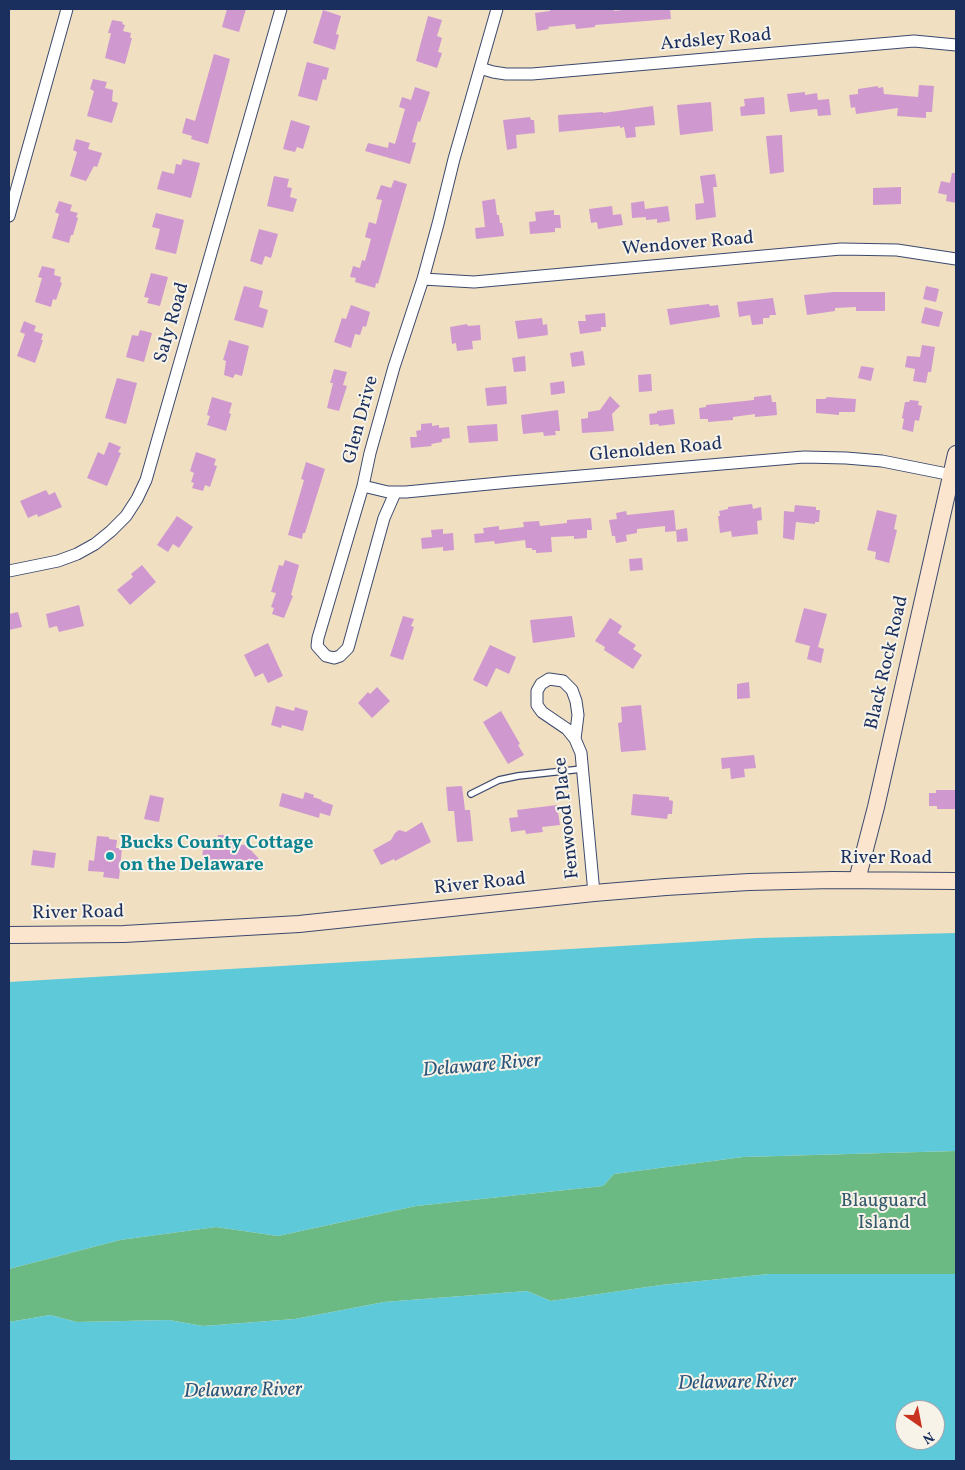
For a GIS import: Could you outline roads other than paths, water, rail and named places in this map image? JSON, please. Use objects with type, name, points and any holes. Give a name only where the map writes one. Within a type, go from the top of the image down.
[{"type":"main road","name":"Black Rock Road","points":[[857,880],[878,798],[956,454]]},
{"type":"main road","name":"River Road","points":[[9,935],[124,934],[299,924],[594,893],[749,882],[956,881]]},
{"type":"street","points":[[9,216],[67,9]]},
{"type":"street","name":"Saly Road","points":[[9,571],[58,562],[89,547],[111,531],[126,516],[137,499],[146,480],[281,9]]},
{"type":"street","name":"Glen Drive","points":[[395,493],[382,526],[348,648],[334,658],[330,658],[321,652],[317,646],[318,638],[363,486],[394,366],[423,278],[497,9]]},
{"type":"street","name":"Ardsley Road","points":[[480,68],[506,74],[532,74],[914,41],[956,45]]},
{"type":"street","name":"Wendover Road","points":[[423,278],[474,282],[840,250],[897,250],[956,259]]},
{"type":"street","name":"Glenolden Road","points":[[363,486],[395,493],[804,457],[882,461],[952,475]]},
{"type":"street","name":"Fenwood Place","points":[[575,739],[578,714],[572,690],[563,681],[556,679],[544,682],[537,691],[537,705],[542,712],[567,729],[575,739],[581,753],[594,893]]},
{"type":"lane","points":[[471,794],[499,780],[582,769]]},
{"type":"water","name":"Delaware River","points":[[956,933],[956,1151],[743,1157],[614,1174],[603,1186],[416,1206],[278,1236],[216,1227],[120,1240],[9,1269],[9,982],[757,938]]},
{"type":"water","name":"Delaware River","points":[[769,1274],[956,1274],[956,1461],[9,1461],[9,1322],[50,1315],[77,1322],[169,1320],[203,1326],[295,1319],[384,1302],[527,1291],[551,1301],[661,1285]]},
{"type":"place","name":"Bucks County Cottage on the Delaware","points":[[110,856]]},
{"type":"park label","name":"Blauguard Island","points":[[884,1214]]}]
